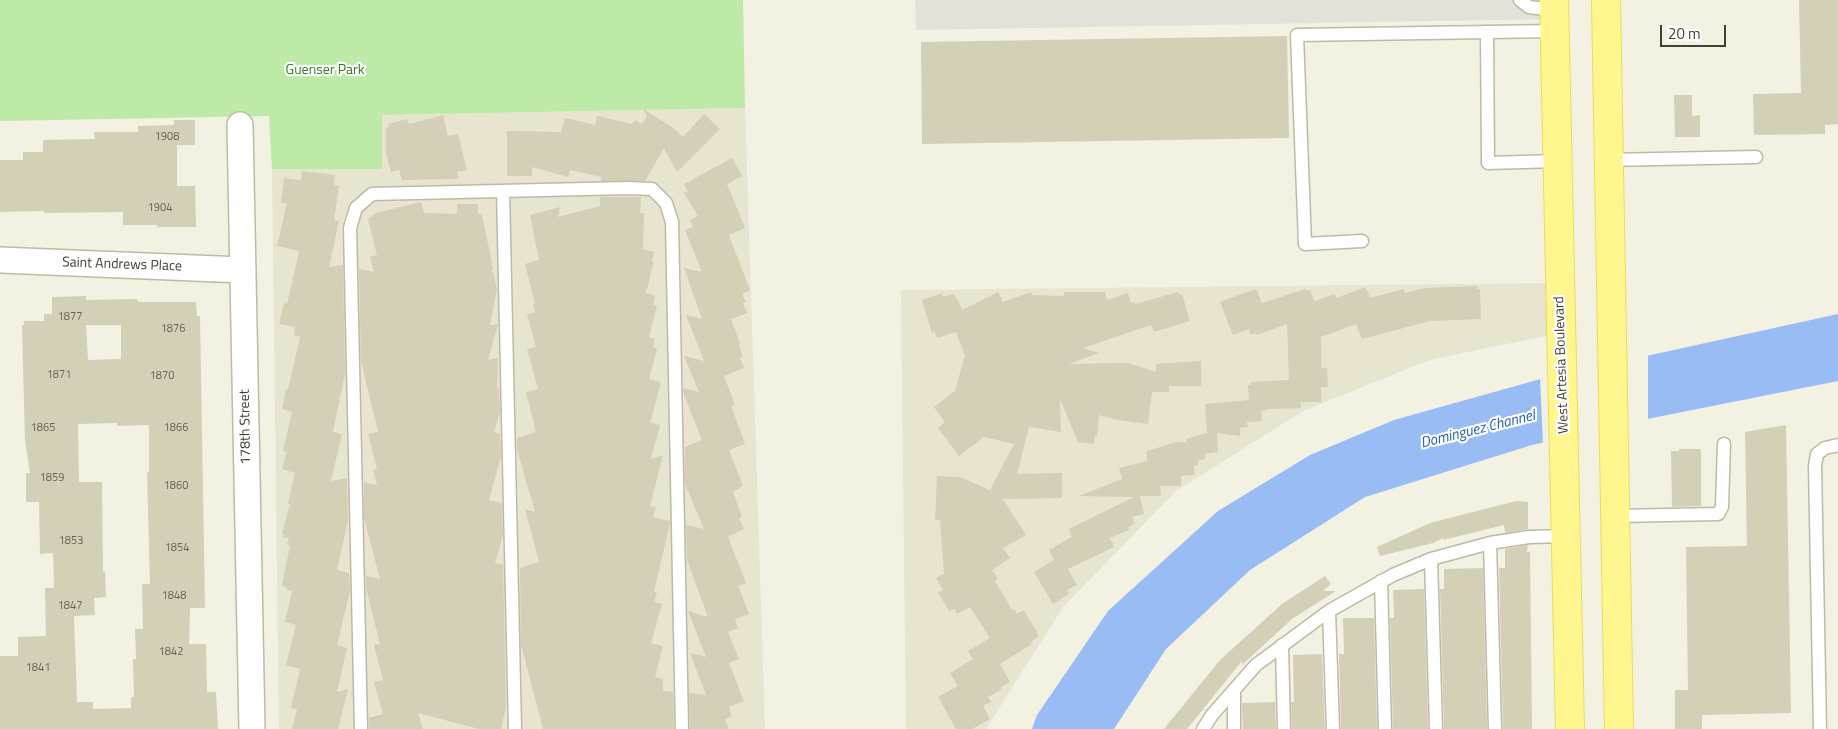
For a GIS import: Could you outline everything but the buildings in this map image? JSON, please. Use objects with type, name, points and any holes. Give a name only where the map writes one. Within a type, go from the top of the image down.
[{"type":"main road","points":[[1606,0],[1619,729]]},
{"type":"main road","name":"West Artesia Boulevard","points":[[1554,13],[1570,729]]},
{"type":"street","name":"178th Street","points":[[240,126],[252,729]]},
{"type":"street","name":"Saint Andrews Place","points":[[0,260],[243,270]]},
{"type":"lane","points":[[1520,0],[1529,7],[1554,13]]},
{"type":"lane","points":[[1362,241],[1305,244],[1297,35],[1487,32],[1554,13]]},
{"type":"lane","points":[[1487,32],[1488,163],[1557,161]]},
{"type":"lane","points":[[1608,160],[1756,157]]},
{"type":"lane","points":[[361,729],[350,228],[356,208],[372,194],[652,189],[666,203],[672,222],[682,729]]},
{"type":"lane","points":[[503,191],[515,729]]},
{"type":"lane","points":[[1616,516],[1718,514],[1722,507],[1724,444]]},
{"type":"lane","points":[[1820,729],[1815,466],[1817,454],[1825,448],[1838,445]]},
{"type":"lane","points":[[1203,729],[1212,715],[1256,665],[1282,644],[1330,611],[1381,581],[1431,559],[1490,543],[1529,537],[1567,536]]},
{"type":"lane","points":[[1490,543],[1494,729]]},
{"type":"lane","points":[[1431,559],[1436,729]]},
{"type":"lane","points":[[1381,581],[1385,729]]},
{"type":"lane","points":[[1330,611],[1333,729]]},
{"type":"lane","points":[[1282,644],[1284,729]]},
{"type":"lane","points":[[1234,690],[1234,729]]},
{"type":"shaded area","points":[[915,0],[1550,0],[1550,19],[916,30]]},
{"type":"shaded area","points":[[745,108],[765,729],[279,729],[272,169],[381,169],[381,115]]},
{"type":"shaded area","points":[[1554,283],[1555,334],[1429,360],[1303,411],[1176,491],[1063,607],[986,729],[906,729],[901,290]]},
{"type":"green space","name":"Guenser Park","points":[[0,0],[743,0],[745,108],[382,115],[382,169],[272,169],[269,116],[0,121]]},
{"type":"water","name":"Dominguez Channel","points":[[1838,314],[1838,381],[1652,418],[1532,445],[1365,497],[1250,570],[1166,649],[1114,729],[1032,729],[1037,715],[1108,611],[1218,511],[1310,455],[1394,420],[1537,380]]},
{"type":"pier","points":[[1648,354],[1648,422],[1543,445],[1540,377]]}]
